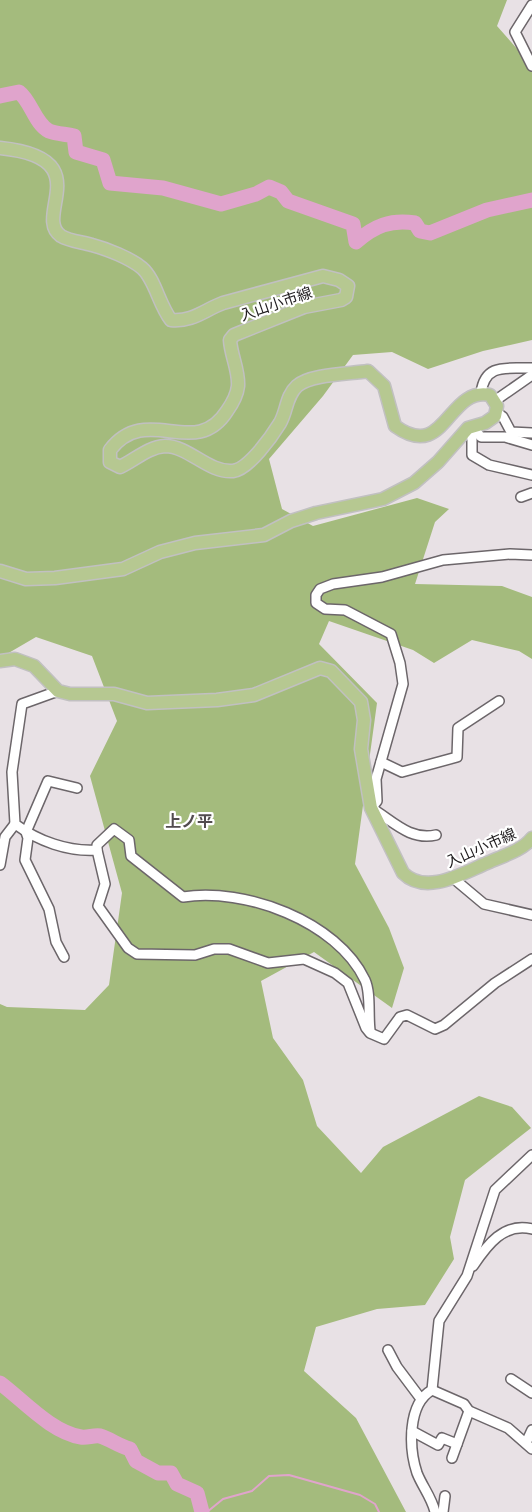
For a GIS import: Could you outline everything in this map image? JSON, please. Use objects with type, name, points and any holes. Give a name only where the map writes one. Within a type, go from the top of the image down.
[{"type":"main road","name":"入山小市線","points":[[0,148],[39,158],[55,170],[58,183],[52,218],[54,227],[60,236],[107,250],[141,267],[148,275],[163,309],[171,320],[194,319],[209,308],[223,303],[323,276],[339,280],[348,286],[346,297],[341,300],[304,307],[234,335],[230,340],[238,373],[238,389],[219,423],[212,430],[198,434],[154,429],[139,430],[123,437],[110,450],[110,462],[115,466],[120,468],[149,450],[165,446],[178,449],[213,467],[234,471],[252,461],[281,422],[288,400],[298,385],[321,377],[368,371],[384,386],[395,426],[411,436],[420,437],[430,435],[467,397],[481,393]]},
{"type":"main road","points":[[0,572],[26,579],[95,574],[123,569],[160,552],[195,543],[264,535],[316,513],[383,499],[414,483],[472,427],[485,423],[496,406],[490,394],[481,393]]},
{"type":"main road","points":[[0,661],[15,659],[34,666],[58,691]]},
{"type":"main road","name":"入山小市線","points":[[58,691],[70,694],[114,694],[147,703],[217,700],[254,695],[320,668],[331,672],[361,702],[364,720],[361,748],[371,808],[403,873],[408,878],[432,882],[453,878],[511,853],[527,844],[532,838]]},
{"type":"street","points":[[532,5],[515,32],[532,66]]},
{"type":"street","points":[[481,393],[484,378],[494,369],[532,368]]},
{"type":"street","points":[[532,375],[496,406],[511,432],[532,433]]},
{"type":"street","points":[[472,427],[481,437],[505,437],[532,445]]},
{"type":"street","points":[[472,427],[472,455],[489,465],[532,475]]},
{"type":"street","points":[[521,497],[532,493]]},
{"type":"street","points":[[436,835],[426,837],[415,835],[389,822],[371,808],[377,801],[376,779],[403,684],[400,663],[391,634],[345,610],[325,609],[316,603],[316,595],[320,589],[333,584],[382,577],[443,560],[510,554],[532,555]]},
{"type":"street","points":[[0,865],[5,837],[15,824],[12,772],[22,704],[58,691]]},
{"type":"street","points":[[381,762],[402,772],[446,762],[457,757],[458,728],[499,701]]},
{"type":"street","points":[[64,957],[56,942],[49,909],[25,860],[28,838],[26,832],[48,781],[77,788]]},
{"type":"street","points":[[15,824],[26,832],[77,852],[97,850]]},
{"type":"street","points":[[370,1033],[366,983],[356,964],[330,938],[310,924],[241,899],[204,894],[183,897],[131,856],[129,840],[114,829],[97,845],[105,884],[98,906],[128,948],[136,954],[195,955],[214,949],[229,949],[268,963],[304,959],[335,973],[348,983],[370,1033],[384,1039],[400,1017],[406,1015],[435,1029],[444,1025],[495,983],[532,959]]},
{"type":"street","points":[[453,878],[484,904],[532,915]]},
{"type":"street","points":[[466,1276],[495,1190],[532,1155]]},
{"type":"street","points":[[435,1512],[417,1472],[412,1431],[421,1400],[432,1390],[439,1321],[491,1240],[523,1227],[532,1229]]},
{"type":"street","points":[[388,1350],[397,1367],[421,1400]]},
{"type":"street","points":[[511,1379],[532,1393]]},
{"type":"street","points":[[432,1390],[464,1404],[469,1411],[508,1428],[529,1446],[532,1430]]},
{"type":"street","points":[[452,1458],[469,1411]]},
{"type":"street","points":[[412,1431],[438,1445],[442,1438],[457,1444]]},
{"type":"street","points":[[443,1512],[445,1496]]},
{"type":"green space","points":[[0,0],[507,0],[497,26],[532,66],[532,340],[483,351],[428,369],[392,352],[353,355],[323,396],[269,459],[282,509],[313,526],[417,498],[449,509],[435,522],[415,584],[502,586],[532,597],[532,659],[519,651],[472,640],[434,663],[413,650],[329,621],[319,644],[377,703],[355,864],[389,928],[404,968],[392,1008],[314,952],[261,981],[273,1038],[303,1080],[317,1126],[361,1173],[383,1147],[479,1096],[512,1107],[531,1128],[465,1180],[450,1237],[454,1259],[425,1305],[377,1309],[316,1327],[304,1371],[356,1418],[406,1512],[0,1512],[0,1004],[7,1007],[85,1010],[109,985],[122,893],[90,776],[117,721],[92,656],[36,637],[0,658]]},
{"type":"waterway","points":[[0,96],[19,92],[44,128],[52,132],[74,136],[76,152],[103,160],[110,183],[163,188],[221,204],[256,194],[269,187],[281,192],[288,201],[353,224],[356,242],[376,228],[391,223],[415,223],[420,231],[430,233],[487,210],[532,200]]},
{"type":"waterway","points":[[0,1383],[38,1415],[59,1429],[81,1437],[104,1437],[130,1449],[136,1461],[158,1473],[171,1473],[177,1484],[197,1493],[202,1512]]},
{"type":"waterway","points":[[202,1511],[207,1512],[223,1499],[252,1491],[269,1476],[289,1475],[360,1495],[375,1504],[379,1512]]},
{"type":"district","name":"上ノ平","points":[[189,821]]}]
